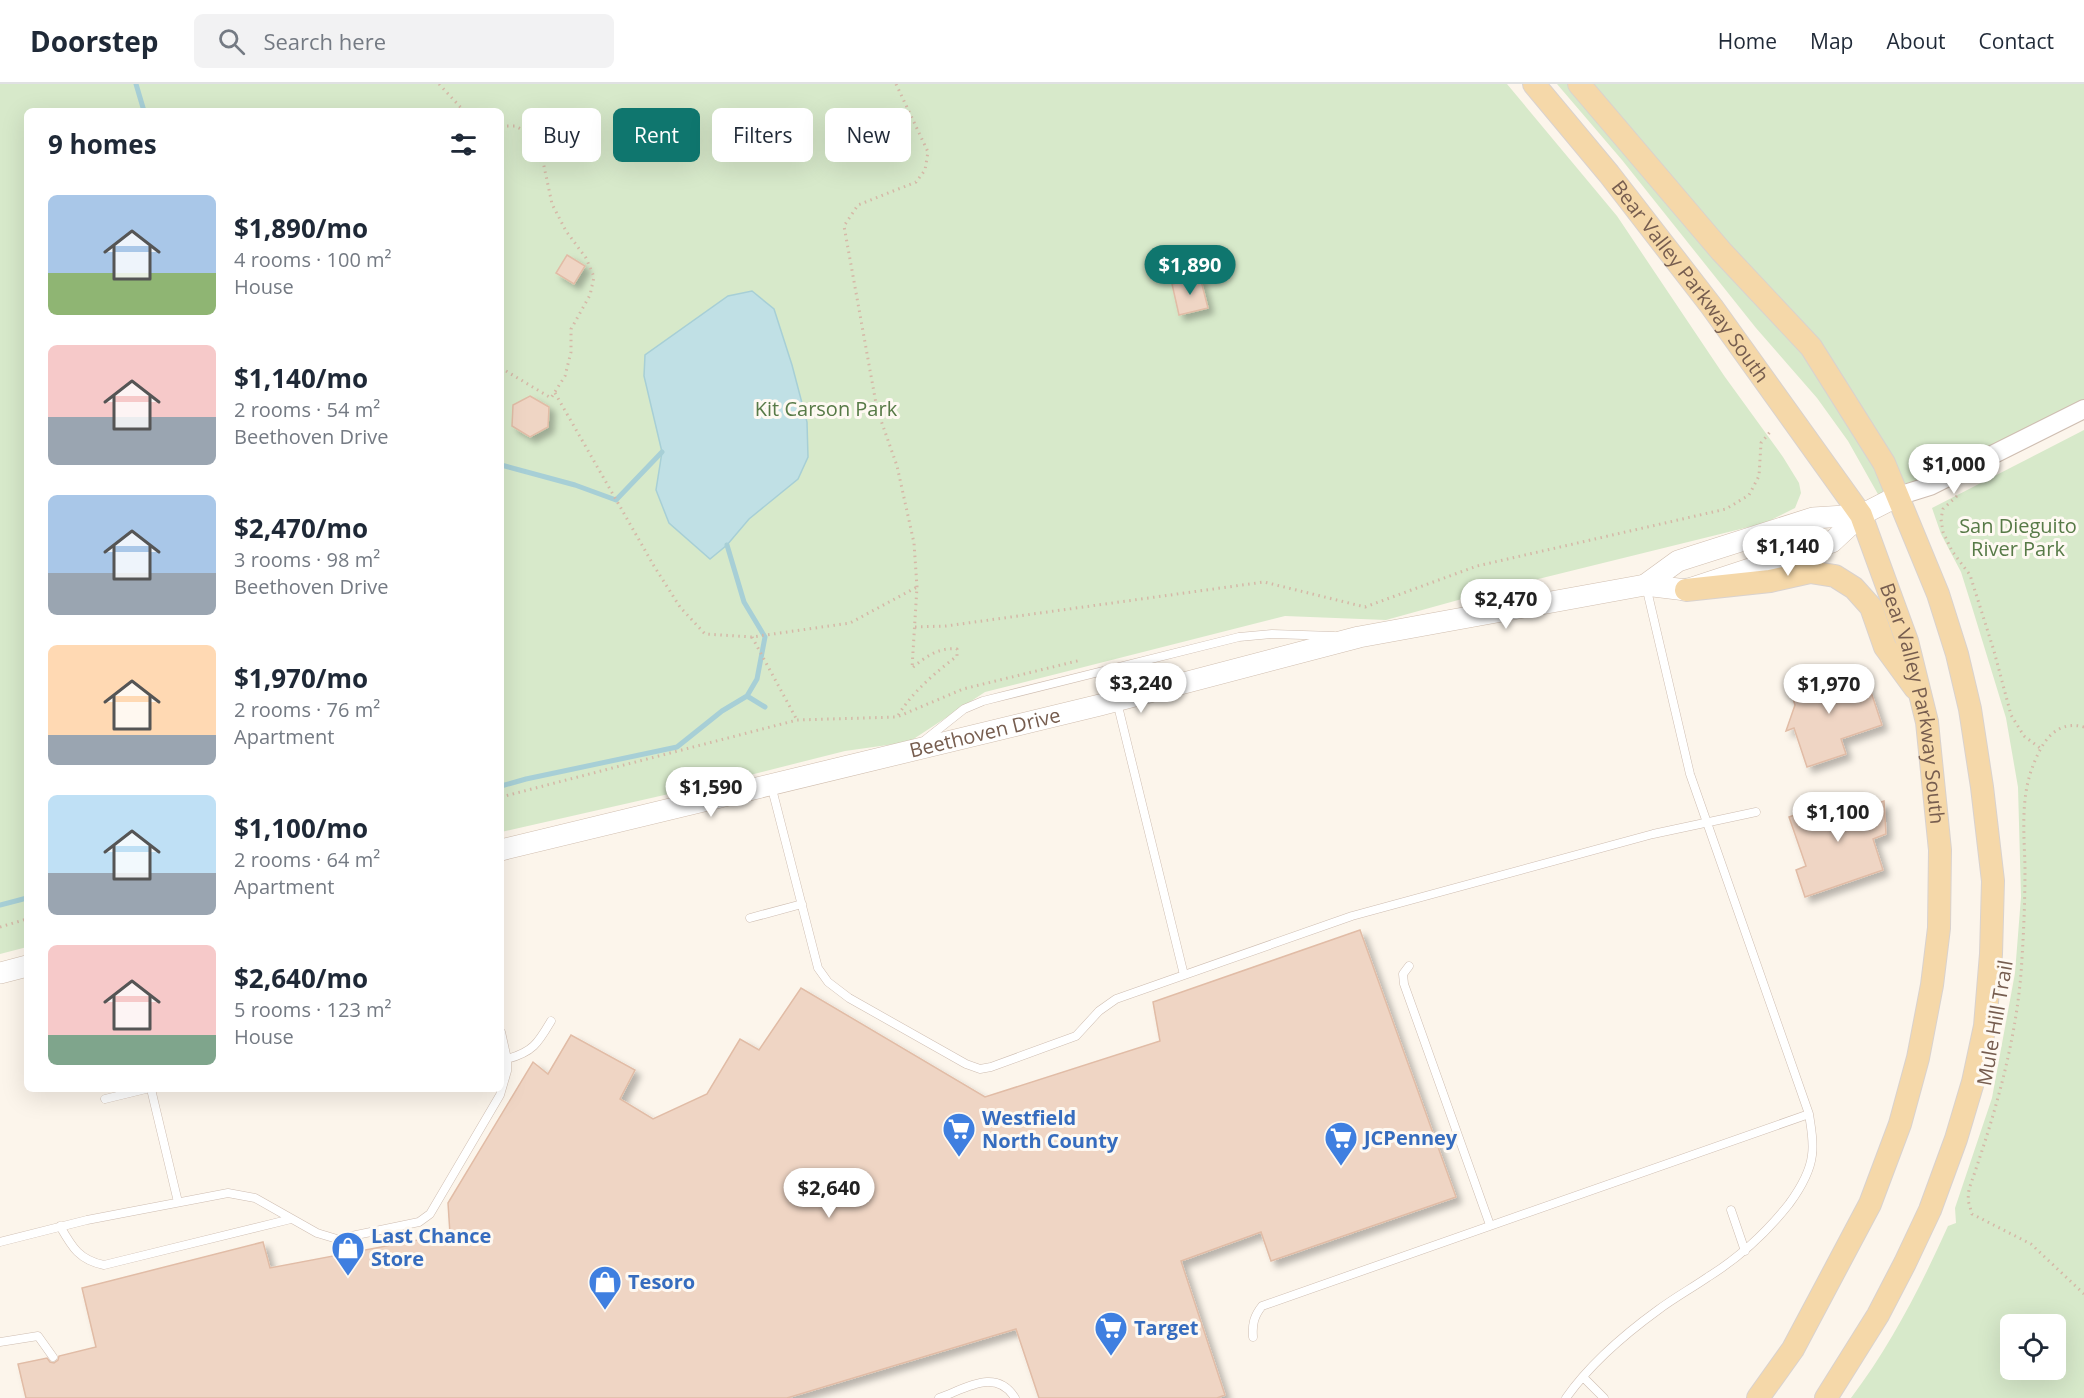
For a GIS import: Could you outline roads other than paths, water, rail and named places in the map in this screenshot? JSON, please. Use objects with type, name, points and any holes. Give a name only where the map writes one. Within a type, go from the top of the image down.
[{"type":"main road","name":"Bear Valley Parkway South","points":[[1534,84],[1610,174],[1712,307],[1861,515],[1907,640],[1923,698],[1940,850],[1939,928],[1932,985],[1918,1058],[1900,1124],[1870,1204],[1793,1349],[1758,1398]]},
{"type":"main road","name":"Bear Valley Parkway South","points":[[1579,84],[1714,242],[1811,347],[1884,463],[1938,594],[1957,654],[1970,709],[1993,881],[1992,954],[1985,1026],[1973,1082],[1940,1184],[1905,1263],[1878,1316],[1826,1398]]},
{"type":"main road","name":"Beethoven Drive","points":[[504,849],[1117,700],[1359,637],[1645,585],[1686,590],[1832,542],[1861,515],[1898,496]]},
{"type":"main road","name":"Beethoven Drive","points":[[1645,585],[1678,561],[1814,518],[1861,515]]},
{"type":"main road","points":[[1686,590],[1770,581],[1810,572],[1835,576],[1854,588],[1871,607],[1885,647],[1923,698]]},
{"type":"main road","points":[[0,973],[24,967]]},
{"type":"street","name":"Beethoven Drive","points":[[1898,496],[1930,486],[2084,410]]},
{"type":"lane","points":[[1570,1396],[1584,1378],[1634,1328],[1745,1251],[1782,1213],[1802,1186],[1809,1171],[1813,1143],[1809,1114],[1690,774],[1645,585]]},
{"type":"lane","points":[[912,750],[964,710],[994,698],[1239,637],[1272,634],[1359,637]]},
{"type":"lane","points":[[1117,700],[1185,975]]},
{"type":"lane","points":[[771,784],[818,968],[828,982],[849,998],[946,1053],[980,1069],[1076,1036],[1099,1011],[1116,999],[1352,916],[1708,821],[1756,812]]},
{"type":"lane","points":[[750,918],[802,904]]},
{"type":"lane","points":[[1409,966],[1403,974],[1404,984],[1490,1225]]},
{"type":"lane","points":[[507,1059],[524,1054],[534,1047],[551,1021]]},
{"type":"lane","points":[[504,1046],[507,1059],[504,1081]]},
{"type":"lane","points":[[105,1099],[134,1092]]},
{"type":"lane","points":[[152,1092],[178,1202]]},
{"type":"lane","points":[[0,1242],[60,1226],[228,1193],[255,1198],[317,1233],[337,1239],[398,1228],[426,1219],[430,1214],[501,1092]]},
{"type":"lane","points":[[1253,1337],[1252,1325],[1262,1306],[1809,1114]]},
{"type":"lane","points":[[1731,1210],[1745,1251]]},
{"type":"lane","points":[[60,1226],[73,1250],[93,1263],[104,1265],[291,1219]]},
{"type":"lane","points":[[0,1342],[38,1336],[53,1357]]},
{"type":"lane","points":[[1584,1378],[1604,1398]]},
{"type":"lane","points":[[939,1398],[986,1381],[1004,1384],[1015,1398]]},
{"type":"water","points":[[752,291],[774,309],[807,422],[808,457],[798,479],[749,519],[727,545],[710,559],[669,523],[656,490],[662,452],[644,376],[645,355],[728,296]]},
{"type":"waterway","points":[[136,84],[143,108]]},
{"type":"waterway","points":[[504,466],[575,485],[616,500],[662,452]]},
{"type":"waterway","points":[[504,785],[677,747],[722,711],[747,696],[757,679],[765,637],[744,602],[727,545]]},
{"type":"waterway","points":[[747,696],[765,707]]},
{"type":"waterway","points":[[0,905],[24,899]]},
{"type":"place","name":"Westfield North County","points":[[959,1158]]},
{"type":"place","name":"JCPenney","points":[[1341,1167]]},
{"type":"place","name":"Last Chance Store","points":[[348,1277]]},
{"type":"place","name":"Tesoro","points":[[605,1311]]},
{"type":"place","name":"Target","points":[[1111,1357]]},
{"type":"park label","name":"Kit Carson Park","points":[[826,409]]},
{"type":"park label","name":"San Dieguito River Park","points":[[2018,538]]}]
